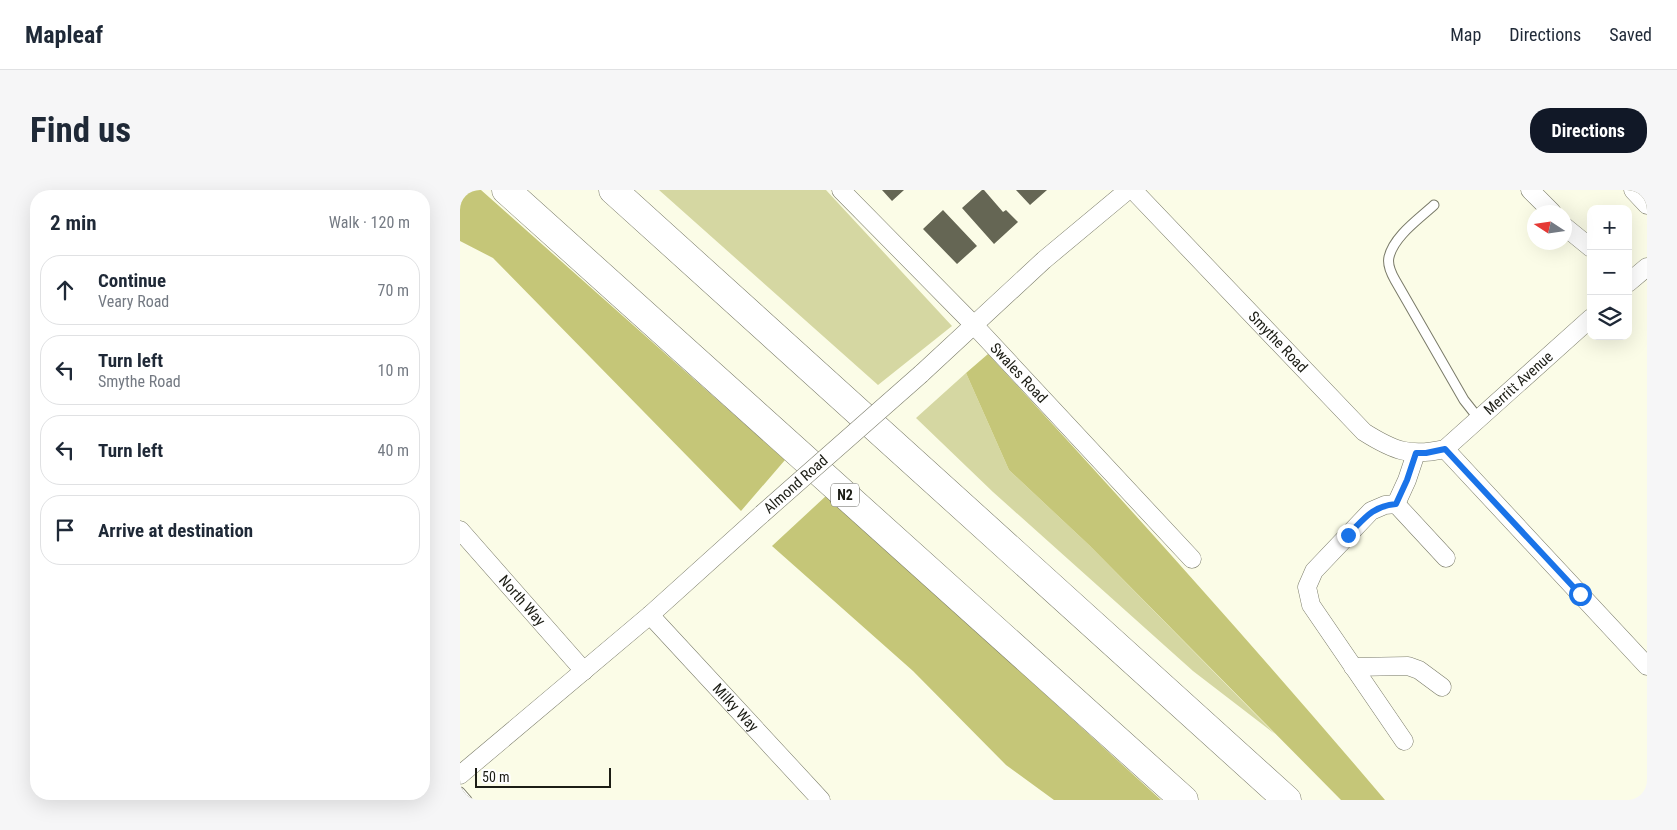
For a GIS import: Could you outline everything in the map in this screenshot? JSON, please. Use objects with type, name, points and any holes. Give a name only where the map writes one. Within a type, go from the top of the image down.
[{"type":"highway","name":"N2","points":[[506,190],[1184,800]]},
{"type":"highway","points":[[613,190],[1287,800]]},
{"type":"street","name":"Swales Road","points":[[841,190],[973,324],[1192,559]]},
{"type":"street","name":"Almond Road","points":[[460,775],[650,615],[921,374],[1044,260],[1128,190]]},
{"type":"street","name":"Smythe Road","points":[[1133,190],[1364,432],[1383,444],[1401,450],[1426,453],[1445,449]]},
{"type":"street","points":[[1530,190],[1545,205]]},
{"type":"street","points":[[1634,190],[1647,205]]},
{"type":"street","points":[[1572,233],[1587,245]]},
{"type":"street","name":"Merritt Avenue","points":[[1445,449],[1587,322]]},
{"type":"street","points":[[1445,449],[1647,666]]},
{"type":"street","points":[[1396,504],[1416,453]]},
{"type":"street","points":[[1396,504],[1446,558]]},
{"type":"street","points":[[1396,504],[1385,505],[1371,511],[1314,571],[1307,588],[1311,605],[1404,741]]},
{"type":"street","name":"North Way","points":[[460,530],[584,672]]},
{"type":"street","name":"Milky Way","points":[[650,615],[821,800]]},
{"type":"street","points":[[1353,667],[1408,666],[1419,670],[1442,687]]},
{"type":"lane","points":[[1434,205],[1395,244],[1389,256],[1389,264],[1395,280],[1454,383],[1479,419]]},
{"type":"lane","points":[[460,792],[467,800]]},
{"type":"green space","points":[[659,190],[826,190],[952,326],[878,385]]},
{"type":"green space","points":[[966,373],[1009,470],[1089,545],[1275,734],[1193,671],[993,492],[916,418]]},
{"type":"shaded area","points":[[460,190],[481,190],[785,460],[741,511],[493,258],[460,241]]},
{"type":"shaded area","points":[[988,354],[1189,575],[1385,800],[1341,800],[1089,545],[1009,470],[966,373]]},
{"type":"shaded area","points":[[827,495],[1161,800],[1054,800],[1006,765],[913,671],[772,546]]},
{"type":"building","points":[[882,190],[904,190],[892,201]]},
{"type":"building","points":[[982,190],[1003,212],[1006,210],[1018,222],[994,244],[962,208]]},
{"type":"building","points":[[1016,190],[1047,190],[1030,205]]},
{"type":"building","points":[[943,210],[977,246],[957,264],[923,229]]},
{"type":"route","points":[[1348,535],[1371,511],[1385,505],[1396,504],[1416,453],[1445,449],[1580,594]]}]
